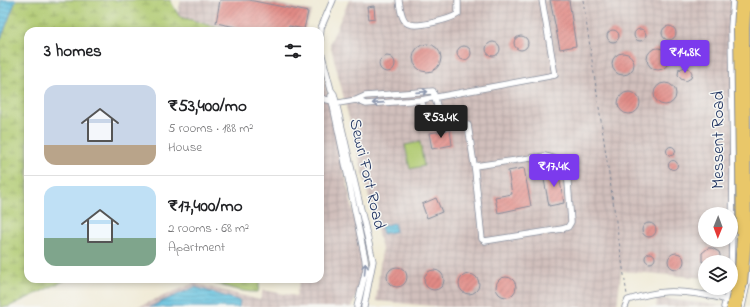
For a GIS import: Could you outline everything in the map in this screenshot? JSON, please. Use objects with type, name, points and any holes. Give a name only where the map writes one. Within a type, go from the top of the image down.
[{"type":"highway","points":[[732,307],[738,277],[741,238],[738,28],[740,0]]},
{"type":"highway","points":[[737,307],[744,283],[747,238],[745,28],[747,0]]},
{"type":"street","points":[[321,27],[333,0]]},
{"type":"street","points":[[399,0],[406,22],[414,26],[452,19],[458,14],[458,0]]},
{"type":"street","points":[[356,100],[366,104],[421,100],[555,76],[542,0]]},
{"type":"street","name":"Messent Road","points":[[732,255],[733,0]]},
{"type":"street","points":[[732,23],[750,24]]},
{"type":"street","name":"Sewri Fort Road","points":[[324,63],[362,227],[372,261],[364,307]]},
{"type":"street","points":[[324,99],[334,102],[356,100],[364,96],[433,91],[442,124]]},
{"type":"street","points":[[421,100],[430,124],[468,125],[482,239],[485,241],[568,227],[571,222],[567,169],[564,161],[545,156],[474,166]]},
{"type":"street","points":[[357,307],[366,269],[362,227]]},
{"type":"street","points":[[742,307],[749,275],[750,233]]},
{"type":"street","points":[[625,307],[628,300],[652,293],[678,291],[727,299],[737,307]]},
{"type":"street","points":[[724,307],[728,295]]},
{"type":"path","points":[[583,0],[628,300]]},
{"type":"shaded area","points":[[181,0],[258,0],[312,11],[306,27],[222,27],[177,16]]},
{"type":"shaded area","points":[[349,0],[735,0],[732,20],[734,207],[698,207],[698,247],[735,247],[735,255],[698,255],[698,277],[621,271],[617,307],[444,307],[376,301],[382,249],[330,43]]},
{"type":"shaded area","points":[[324,77],[364,261],[363,276],[352,307],[137,307],[194,283],[260,300],[263,290],[296,296],[299,283],[324,283]]},
{"type":"shaded area","points":[[657,298],[726,306],[656,307]]},
{"type":"green space","points":[[16,0],[170,0],[179,16],[215,27],[24,27],[24,283],[59,283],[8,307],[0,307],[0,41]]},
{"type":"green space","points":[[420,142],[424,166],[410,169],[405,145]]},
{"type":"green space","points":[[213,283],[259,283],[258,292],[234,289]]},
{"type":"water","points":[[0,0],[16,0],[0,41]]},
{"type":"water","points":[[394,223],[396,231],[383,234],[381,226]]},
{"type":"water","points":[[195,287],[240,301],[239,307],[150,307]]},
{"type":"building","points":[[220,0],[249,0],[308,12],[304,27],[236,27],[216,23]]},
{"type":"building","points":[[550,0],[569,0],[576,46],[560,49]]},
{"type":"building","points":[[374,6],[375,18],[369,19],[367,7]]},
{"type":"building","points":[[669,26],[674,28],[676,33],[674,38],[669,40],[664,38],[662,33],[664,28]]},
{"type":"building","points":[[638,29],[642,29],[646,35],[642,41],[638,41],[634,37],[634,33]]},
{"type":"building","points":[[611,30],[615,30],[619,36],[615,42],[611,42],[607,38],[607,34]]},
{"type":"building","points":[[518,36],[524,36],[528,40],[528,46],[524,50],[518,50],[514,46],[514,40]]},
{"type":"building","points":[[493,42],[498,44],[500,49],[498,54],[493,56],[488,54],[486,49],[488,44]]},
{"type":"building","points":[[427,44],[437,48],[441,58],[437,68],[427,72],[417,68],[413,58],[417,48]]},
{"type":"building","points":[[461,46],[467,46],[471,50],[471,56],[467,60],[461,60],[457,56],[457,50]]},
{"type":"building","points":[[658,48],[666,51],[669,59],[666,67],[658,70],[650,67],[647,59],[650,51]]},
{"type":"building","points":[[623,53],[627,54],[633,60],[633,68],[627,74],[623,75],[619,74],[613,68],[612,64],[613,60],[619,54]]},
{"type":"building","points":[[384,56],[390,56],[395,61],[393,70],[390,72],[384,72],[379,67],[379,61]]},
{"type":"building","points":[[685,67],[690,69],[692,73],[691,78],[686,81],[681,79],[678,75],[679,68],[681,71],[680,69]]},
{"type":"building","points":[[665,83],[673,86],[676,94],[673,102],[665,105],[657,102],[654,94],[657,86]]},
{"type":"building","points":[[629,92],[637,95],[640,103],[637,111],[629,114],[621,111],[618,103],[621,95]]},
{"type":"building","points":[[450,130],[452,145],[432,149],[429,133]]},
{"type":"building","points":[[671,146],[676,151],[671,156],[666,151]]},
{"type":"building","points":[[671,161],[675,161],[677,165],[675,169],[671,169],[669,167],[669,163]]},
{"type":"building","points":[[524,168],[531,206],[498,213],[495,197],[512,194],[508,171]]},
{"type":"building","points":[[558,171],[564,203],[549,206],[543,174]]},
{"type":"building","points":[[436,198],[442,212],[427,218],[422,204]]},
{"type":"building","points":[[646,223],[652,223],[656,227],[656,233],[652,237],[646,237],[642,233],[642,227]]},
{"type":"building","points":[[708,248],[712,248],[719,252],[720,255],[702,255],[702,253]]},
{"type":"building","points":[[650,253],[655,258],[650,263],[645,258]]},
{"type":"building","points":[[676,253],[682,255],[684,261],[682,267],[676,269],[670,267],[668,261],[670,255]]},
{"type":"building","points":[[393,267],[401,267],[407,273],[407,281],[401,287],[393,287],[387,281],[387,273]]},
{"type":"building","points":[[430,270],[438,270],[444,276],[444,284],[438,290],[430,290],[424,284],[424,276]]},
{"type":"building","points":[[469,274],[476,277],[479,284],[476,291],[469,294],[462,291],[459,284],[462,277]]},
{"type":"building","points":[[502,277],[510,277],[516,283],[516,291],[510,297],[502,297],[496,291],[496,283]]}]
